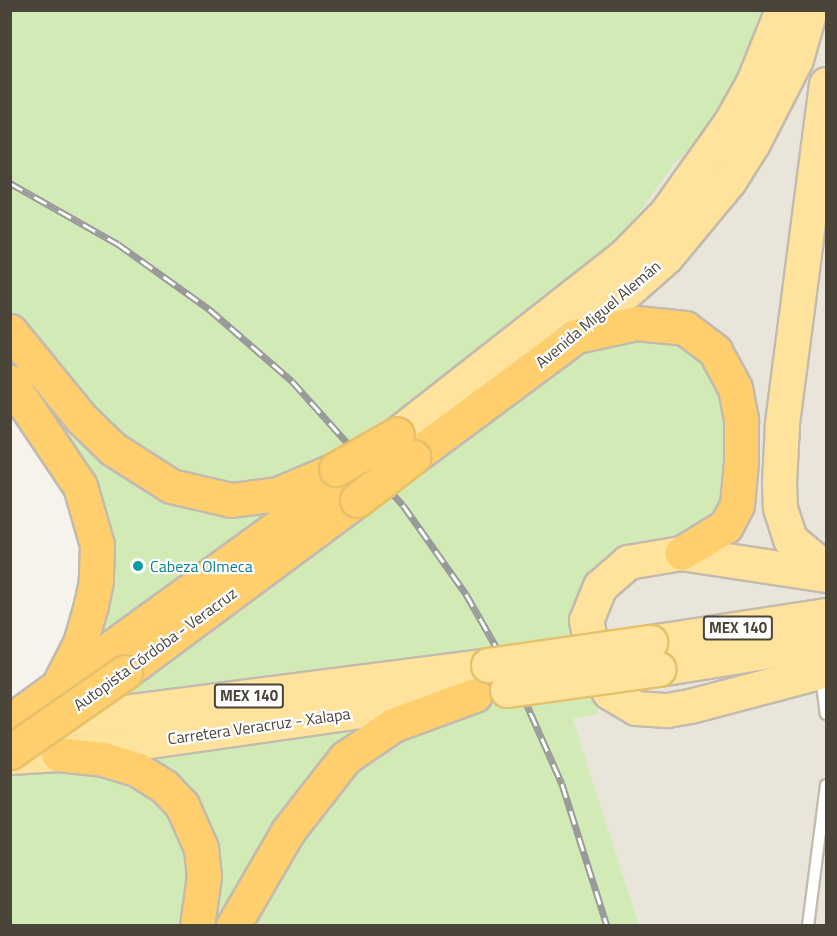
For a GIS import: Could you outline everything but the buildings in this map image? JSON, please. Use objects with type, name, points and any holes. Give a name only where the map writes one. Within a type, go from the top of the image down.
[{"type":"highway","points":[[576,336],[636,323],[669,324],[701,338],[726,367],[741,420],[736,506],[719,534],[681,553]]},
{"type":"highway","points":[[10,332],[81,418],[113,449],[171,486],[231,500],[346,482]]},
{"type":"highway","name":"Avenida Miguel Alemán","points":[[405,445],[576,336]]},
{"type":"highway","points":[[10,382],[80,486],[97,545],[91,606],[81,641],[58,687]]},
{"type":"highway","name":"Autopista Córdoba - Veracruz","points":[[10,723],[346,482],[405,445]]},
{"type":"highway","name":"Autopista Córdoba - Veracruz","points":[[10,752],[125,672],[346,482]]},
{"type":"highway","points":[[233,926],[288,831],[345,758],[393,725],[475,695]]},
{"type":"highway","points":[[58,754],[103,759],[138,770],[164,786],[182,805],[201,848],[203,886],[197,926]]},
{"type":"main road","name":"Avenida Miguel Alemán","points":[[405,445],[625,255],[666,213],[730,123],[753,82],[782,10]]},
{"type":"main road","name":"Avenida Miguel Alemán","points":[[576,336],[666,257],[729,181],[753,143],[796,59],[810,10]]},
{"type":"main road","points":[[826,84],[782,425],[779,482],[780,508],[790,539],[826,569]]},
{"type":"main road","points":[[825,661],[667,710],[636,708],[620,701],[596,670],[586,620],[590,602],[600,586],[628,562],[681,553],[826,575]]},
{"type":"main road","name":"MEX 140","points":[[497,678],[654,655],[826,615]]},
{"type":"main road","name":"MEX 140","points":[[654,655],[825,661]]},
{"type":"main road","name":"Carretera Veracruz - Xalapa","points":[[10,757],[58,754],[475,695],[497,678]]},
{"type":"main road","name":"Carretera Veracruz - Xalapa","points":[[10,723],[497,678]]},
{"type":"lane","points":[[825,661],[826,714]]},
{"type":"lane","points":[[808,926],[826,785]]},
{"type":"shaded area","points":[[761,11],[826,11],[826,925],[639,925],[573,719],[599,714],[577,613],[562,359],[525,316]]},
{"type":"green space","points":[[11,11],[767,11],[740,94],[673,165],[624,233],[536,305],[562,359],[626,337],[671,338],[713,366],[730,406],[727,496],[709,521],[577,613],[599,714],[573,719],[639,925],[11,925],[10,708],[17,707],[57,656],[81,593],[82,539],[69,497],[11,411]]},
{"type":"railway","points":[[10,183],[118,244],[209,309],[292,381],[403,505],[466,594],[519,687],[562,784],[607,926]]},
{"type":"place","name":"Cabeza Olmeca","points":[[138,566]]}]
